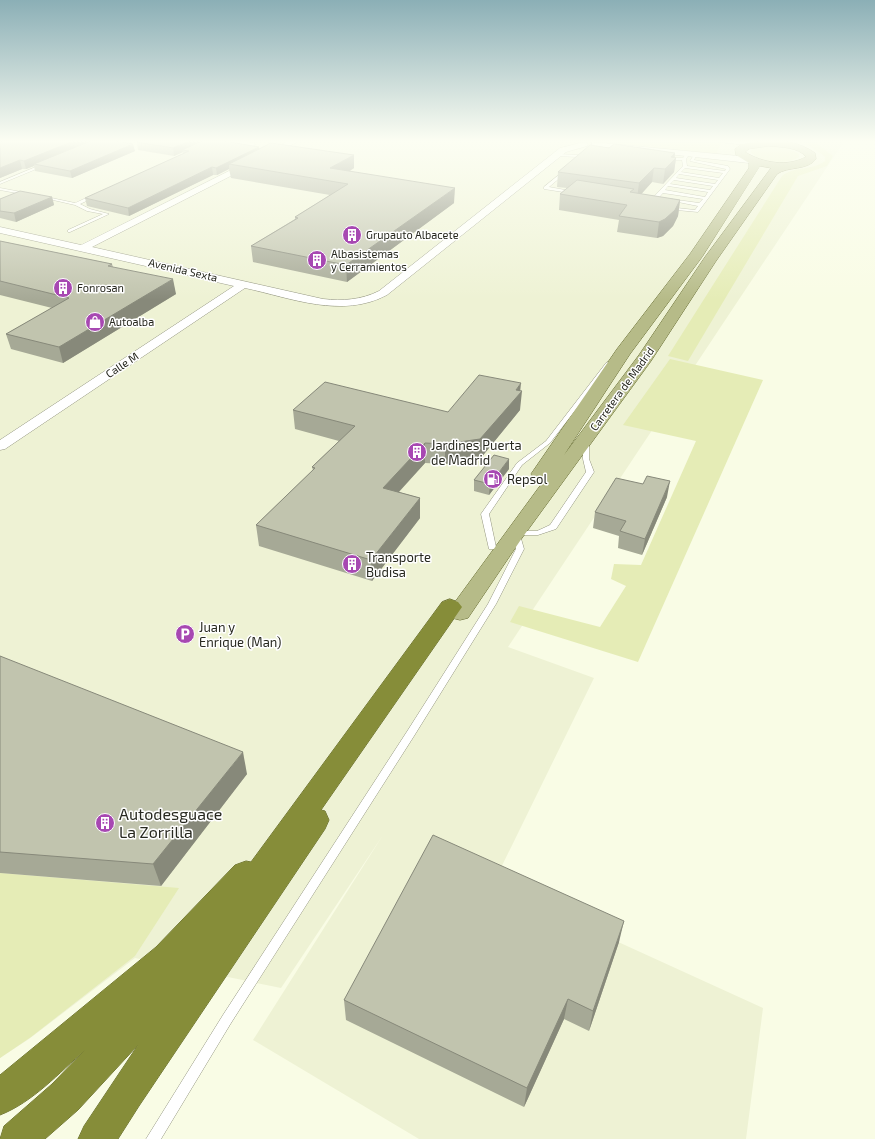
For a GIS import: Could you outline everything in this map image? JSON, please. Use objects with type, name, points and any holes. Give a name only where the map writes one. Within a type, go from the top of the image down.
[{"type":"highway","points":[[17,1139],[65,1098],[174,982],[225,924],[298,818],[455,610]]},
{"type":"highway","points":[[97,1139],[126,1093],[455,610]]},
{"type":"highway","points":[[0,1098],[23,1081],[167,958],[298,818]]},
{"type":"highway","points":[[83,1139],[126,1093]]},
{"type":"main road","name":"Carretera de Madrid","points":[[455,610],[492,547],[623,352],[695,257],[738,193]]},
{"type":"main road","name":"Carretera de Madrid","points":[[455,610],[515,533],[645,358],[710,260],[758,193]]},
{"type":"street","points":[[83,248],[192,193]]},
{"type":"street","name":"Avenida Sexta","points":[[0,230],[333,304],[367,301],[383,293],[505,193]]},
{"type":"street","name":"Calle M","points":[[0,446],[244,284]]},
{"type":"lane","points":[[21,193],[30,195]]},
{"type":"lane","points":[[76,204],[99,193]]},
{"type":"lane","points":[[574,193],[579,194]]},
{"type":"lane","points":[[649,205],[659,193]]},
{"type":"lane","points":[[675,193],[706,198]]},
{"type":"lane","points":[[662,207],[694,212],[709,193]]},
{"type":"lane","points":[[38,196],[76,204],[89,210],[107,214],[70,231]]},
{"type":"lane","points":[[655,198],[701,205]]},
{"type":"lane","points":[[641,204],[656,206]]},
{"type":"lane","points":[[492,547],[485,514],[519,464],[548,442],[605,367],[623,352]]},
{"type":"lane","points":[[153,1139],[227,1019],[416,726],[492,604],[520,549],[515,533],[538,533],[553,528],[590,472],[586,459],[586,438]]},
{"type":"shaded area","points":[[0,193],[810,193],[508,647],[594,678],[493,884],[491,884],[763,1008],[746,1139],[419,1139],[253,1040],[383,835],[281,988],[135,958],[29,1039],[0,1058]]},
{"type":"green space","points":[[771,193],[788,193],[688,361],[668,356]]},
{"type":"green space","points":[[670,359],[763,380],[638,662],[510,622],[519,606],[600,627],[626,586],[611,579],[614,564],[641,565],[696,441],[623,425]]},
{"type":"green space","points":[[0,873],[179,888],[135,956],[31,1037],[0,1058]]},
{"type":"building","points":[[15,193],[31,193],[52,197],[14,213],[0,211],[0,199]]},
{"type":"building","points":[[96,193],[158,193],[128,208],[85,198]]},
{"type":"building","points":[[333,193],[448,193],[346,265],[251,246],[298,218],[295,217]]},
{"type":"building","points":[[637,193],[680,200],[675,210],[659,222],[619,216],[627,205],[560,194]]},
{"type":"building","points":[[0,241],[112,264],[108,266],[173,279],[59,347],[6,334],[69,298],[0,281]]},
{"type":"building","points":[[479,375],[521,383],[516,390],[522,391],[480,439],[445,444],[425,443],[383,488],[420,498],[371,560],[256,525],[315,468],[312,467],[355,426],[293,410],[325,382],[448,412]]},
{"type":"building","points":[[494,455],[509,459],[490,484],[474,480]]},
{"type":"building","points":[[647,476],[670,481],[645,539],[620,531],[626,521],[595,512],[616,478],[643,484]]},
{"type":"building","name":"Autodesguace La Zorrilla","points":[[0,656],[243,752],[153,864],[0,852]]},
{"type":"building","points":[[433,835],[624,921],[593,1011],[568,999],[527,1088],[344,1000]]},
{"type":"place","name":"Grupauto Albacete","points":[[352,235]]},
{"type":"place","name":"Albasistemas y Cerramientos","points":[[317,260]]},
{"type":"place","name":"Fonrosan","points":[[63,288]]},
{"type":"place","name":"Autoalba","points":[[95,322]]},
{"type":"place","name":"Jardines Puerta de Madrid","points":[[417,452]]},
{"type":"place","name":"Repsol","points":[[493,479]]},
{"type":"place","name":"Transporte Budisa","points":[[352,564]]},
{"type":"place","name":"Juan y Enrique (Man)","points":[[185,634]]},
{"type":"place","name":"Autodesguace La Zorrilla","points":[[105,823]]}]
